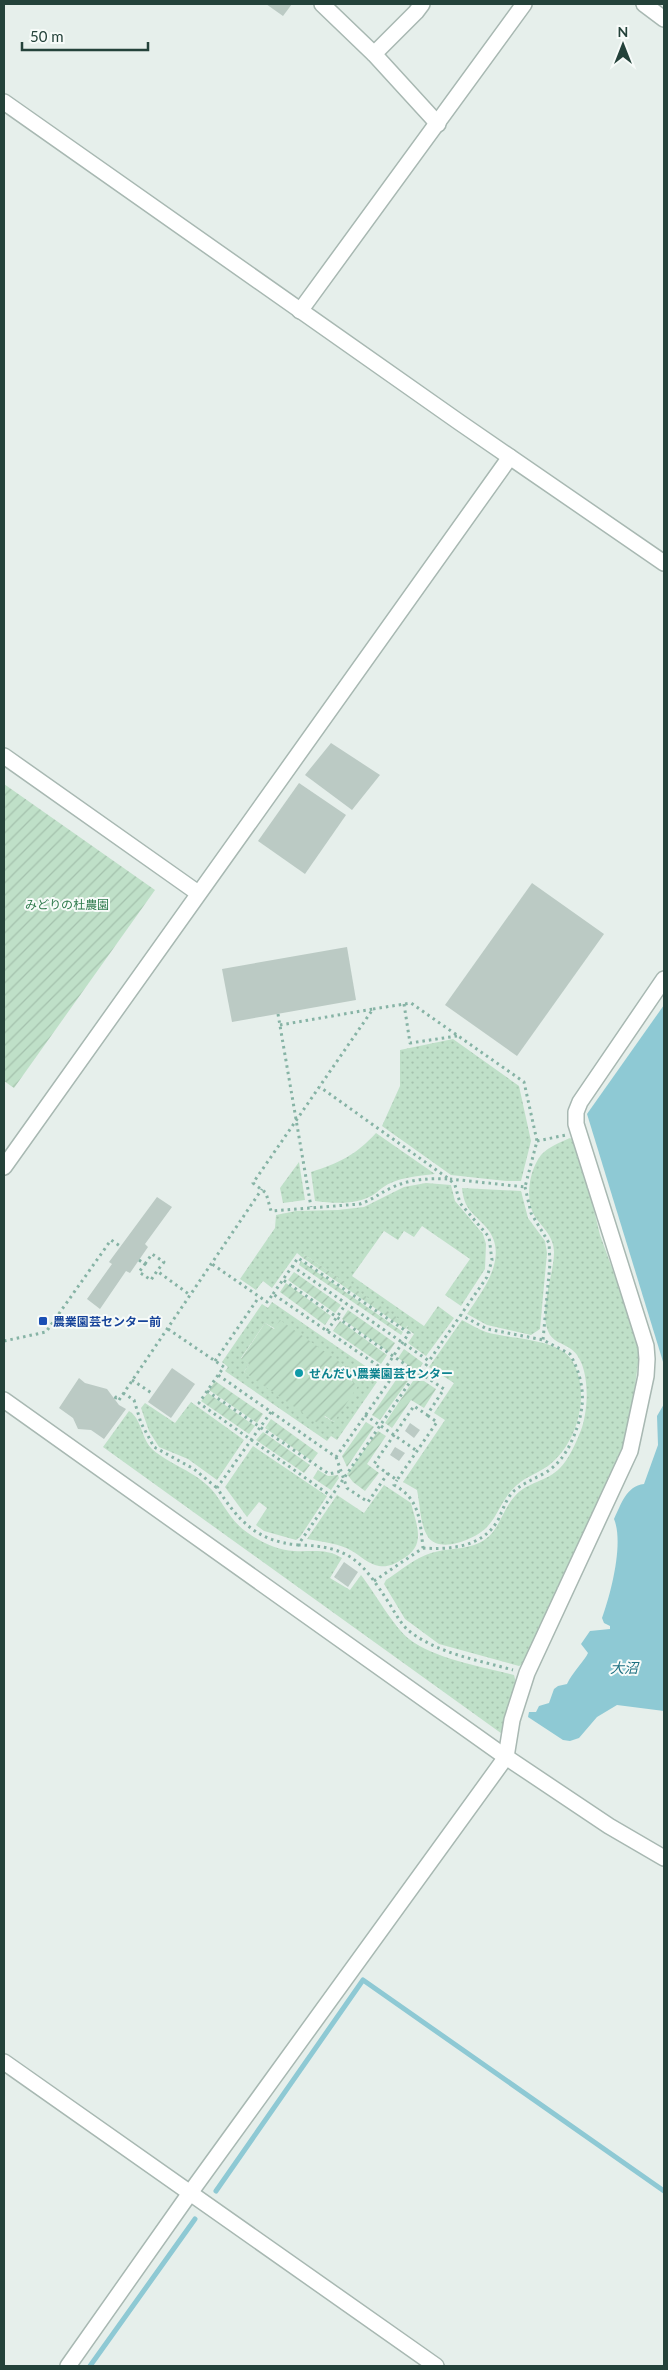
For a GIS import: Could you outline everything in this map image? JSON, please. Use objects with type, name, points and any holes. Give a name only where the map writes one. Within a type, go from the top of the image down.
[{"type":"street","points":[[322,4],[374,54],[438,124]]},
{"type":"street","points":[[374,54],[422,4]]},
{"type":"street","points":[[300,311],[524,4]]},
{"type":"street","points":[[644,4],[664,19]]},
{"type":"street","points":[[4,102],[300,311],[664,563]]},
{"type":"street","points":[[4,1167],[510,457]]},
{"type":"street","points":[[4,756],[198,893]]},
{"type":"street","points":[[68,2366],[190,2193],[506,1756],[512,1720],[527,1673],[627,1458],[647,1359],[646,1346],[579,1133],[576,1112],[580,1102],[664,979]]},
{"type":"street","points":[[4,1400],[506,1756],[609,1826],[664,1858]]},
{"type":"street","points":[[4,2062],[436,2366]]},
{"type":"path","points":[[280,1025],[411,1003],[524,1082],[537,1141],[525,1187],[531,1214],[549,1243],[550,1263],[543,1340]]},
{"type":"path","points":[[404,1004],[410,1043],[457,1036]]},
{"type":"path","points":[[374,1008],[253,1183],[262,1189],[269,1200],[271,1211],[310,1206],[337,1207],[360,1204],[374,1199],[402,1183],[420,1179],[449,1179],[525,1187]]},
{"type":"path","points":[[278,1014],[310,1206]]},
{"type":"path","points":[[273,1294],[393,1376],[417,1378],[487,1277],[492,1250],[489,1238],[460,1204],[455,1185],[320,1087]]},
{"type":"path","points":[[537,1141],[579,1133]]},
{"type":"path","points":[[115,1399],[116,1397],[119,1400],[262,1189]]},
{"type":"path","points":[[4,1341],[46,1332],[111,1240],[120,1246]]},
{"type":"path","points":[[152,1254],[164,1262],[157,1271],[151,1280],[139,1272],[152,1254]]},
{"type":"path","points":[[212,1264],[267,1302],[298,1258],[409,1333],[384,1370]]},
{"type":"path","points":[[139,1260],[145,1264]]},
{"type":"path","points":[[292,1266],[429,1361]]},
{"type":"path","points":[[157,1271],[190,1296]]},
{"type":"path","points":[[283,1280],[409,1368],[410,1378],[410,1382],[298,1545]]},
{"type":"path","points":[[215,1361],[260,1297]]},
{"type":"path","points":[[327,1331],[346,1304]]},
{"type":"path","points":[[374,1580],[423,1548],[454,1548],[480,1538],[497,1521],[514,1491],[548,1471],[567,1452],[581,1418],[584,1401],[583,1385],[570,1354],[543,1340],[487,1329],[461,1315]]},
{"type":"path","points":[[168,1329],[224,1367],[199,1403],[331,1496]]},
{"type":"path","points":[[420,1373],[444,1389],[427,1415]]},
{"type":"path","points":[[218,1375],[336,1457],[347,1488],[368,1502],[388,1473]]},
{"type":"path","points":[[336,1457],[393,1376]]},
{"type":"path","points":[[132,1380],[153,1394]]},
{"type":"path","points":[[207,1391],[329,1474],[342,1471]]},
{"type":"path","points":[[123,1393],[134,1400],[141,1423],[154,1447],[194,1469],[217,1488],[237,1516],[260,1535],[274,1541],[318,1546],[343,1552],[368,1571],[407,1629],[418,1637],[432,1646],[460,1656],[527,1673]]},
{"type":"path","points":[[397,1480],[374,1464],[414,1406],[437,1422],[394,1485],[408,1493],[416,1506],[423,1548]]},
{"type":"path","points":[[217,1488],[271,1412]]},
{"type":"path","points":[[365,1415],[417,1451]]},
{"type":"green space","name":"みどりの杜農園","points":[[4,784],[155,890],[14,1088],[4,1081]]},
{"type":"green space","points":[[453,1039],[519,1086],[531,1141],[521,1181],[451,1175],[382,1126],[400,1086],[400,1050]]},
{"type":"green space","points":[[376,1133],[435,1174],[394,1181],[363,1200],[336,1203],[315,1201],[311,1172],[354,1153]]},
{"type":"green space","points":[[570,1138],[578,1143],[600,1235],[640,1350],[626,1449],[525,1663],[519,1666],[439,1644],[405,1619],[384,1584],[386,1580],[425,1555],[473,1545],[486,1539],[492,1534],[515,1496],[520,1491],[550,1476],[560,1468],[577,1439],[585,1415],[586,1403],[587,1390],[583,1366],[578,1356],[571,1349],[552,1338],[548,1331],[545,1313],[554,1252],[552,1241],[533,1213],[529,1199],[532,1175],[541,1155],[551,1147]]},
{"type":"green space","points":[[299,1162],[305,1200],[283,1203],[280,1188]]},
{"type":"green space","points":[[426,1183],[451,1185],[455,1201],[483,1234],[486,1244],[485,1269],[461,1306],[445,1295],[470,1259],[422,1226],[414,1237],[404,1231],[398,1240],[384,1231],[352,1276],[424,1326],[438,1306],[454,1318],[426,1356],[408,1343],[414,1334],[406,1328],[408,1326],[305,1255],[303,1258],[297,1253],[272,1288],[263,1281],[256,1290],[240,1279],[275,1228],[276,1215],[296,1211],[364,1207],[404,1187]]},
{"type":"green space","points":[[462,1188],[521,1191],[528,1218],[545,1241],[547,1253],[540,1329],[531,1335],[487,1325],[467,1314],[487,1283],[495,1260],[496,1248],[485,1226],[467,1206]]},
{"type":"green space","points":[[305,1255],[408,1325],[405,1329],[303,1258]]},
{"type":"green space","points":[[301,1261],[403,1332],[401,1335],[299,1265]]},
{"type":"green space","points":[[294,1272],[341,1305],[335,1313],[288,1280]]},
{"type":"green space","points":[[286,1283],[331,1316],[325,1325],[280,1292]]},
{"type":"green space","points":[[272,1302],[374,1372],[370,1377],[377,1382],[337,1440],[331,1436],[327,1441],[225,1371],[228,1367],[222,1362],[262,1304],[268,1308]],"holes":[[[265,1323],[355,1373],[334,1422],[244,1372],[249,1364],[241,1358]]]},
{"type":"green space","points":[[348,1310],[395,1343],[389,1352],[342,1319]]},
{"type":"green space","points":[[280,1320],[355,1373],[350,1380],[358,1386],[334,1422],[325,1416],[319,1424],[244,1372],[249,1364],[241,1359],[265,1323],[274,1329]]},
{"type":"green space","points":[[462,1320],[486,1332],[544,1343],[564,1352],[571,1359],[577,1372],[581,1401],[574,1431],[558,1456],[548,1466],[516,1486],[486,1528],[466,1540],[449,1545],[433,1542],[428,1537],[422,1521],[417,1490],[403,1482],[445,1420],[434,1413],[454,1383],[429,1367]]},
{"type":"green space","points":[[340,1321],[387,1355],[381,1364],[333,1331]]},
{"type":"green space","points":[[404,1349],[423,1363],[415,1375],[412,1376],[411,1367],[398,1358]]},
{"type":"green space","points":[[396,1380],[408,1381],[380,1420],[372,1415]]},
{"type":"green space","points":[[215,1381],[263,1414],[257,1423],[209,1390]]},
{"type":"green space","points":[[413,1381],[424,1381],[436,1389],[424,1408],[411,1400],[392,1428],[385,1423]]},
{"type":"green space","points":[[208,1393],[255,1426],[249,1434],[201,1401]]},
{"type":"green space","points":[[191,1402],[244,1440],[217,1480],[188,1459],[159,1447],[149,1431],[141,1408],[145,1403],[175,1423]]},
{"type":"green space","points":[[129,1411],[137,1419],[148,1445],[159,1455],[205,1483],[217,1496],[228,1513],[248,1533],[276,1548],[294,1551],[319,1551],[342,1558],[330,1578],[350,1590],[361,1575],[390,1618],[409,1639],[445,1657],[514,1675],[516,1683],[505,1736],[103,1447]]},
{"type":"green space","points":[[271,1419],[318,1453],[312,1461],[265,1428]]},
{"type":"green space","points":[[366,1422],[374,1427],[347,1467],[342,1456]]},
{"type":"green space","points":[[378,1431],[386,1436],[367,1464],[379,1473],[365,1491],[353,1482],[347,1474]]},
{"type":"green space","points":[[263,1432],[310,1465],[304,1473],[256,1440]]},
{"type":"green space","points":[[253,1446],[327,1496],[300,1537],[296,1540],[264,1531],[256,1525],[267,1508],[259,1502],[247,1517],[225,1487]]},
{"type":"green space","points":[[318,1470],[328,1476],[338,1475],[339,1478],[331,1490],[313,1478]]},
{"type":"green space","points":[[384,1485],[411,1503],[418,1535],[414,1549],[409,1555],[393,1564],[379,1566],[371,1564],[342,1546],[307,1539],[337,1495],[364,1513]]},
{"type":"water","points":[[664,1005],[664,1365],[587,1114]]},
{"type":"water","name":"大沼","points":[[664,1404],[664,1711],[617,1705],[597,1717],[579,1738],[570,1741],[563,1740],[528,1717],[529,1712],[536,1712],[539,1706],[549,1703],[554,1689],[567,1684],[588,1653],[581,1644],[590,1631],[610,1629],[610,1626],[604,1623],[602,1618],[609,1595],[617,1554],[617,1529],[614,1519],[628,1492],[644,1484],[658,1445],[657,1416]]},
{"type":"building","points":[[266,4],[292,4],[283,16]]},
{"type":"building","points":[[331,743],[380,775],[352,810],[305,775]]},
{"type":"building","points":[[299,783],[346,815],[305,874],[258,841]]},
{"type":"building","points":[[532,883],[604,934],[517,1056],[445,1005]]},
{"type":"building","points":[[347,947],[356,1000],[232,1022],[222,969]]},
{"type":"building","points":[[157,1197],[172,1207],[145,1244],[148,1247],[130,1273],[126,1271],[100,1309],[87,1299],[112,1264],[109,1262]]},
{"type":"building","points":[[172,1368],[195,1384],[171,1418],[148,1402]]},
{"type":"building","points":[[79,1378],[85,1383],[107,1389],[119,1405],[126,1409],[104,1439],[91,1430],[78,1429],[73,1418],[59,1408]]},
{"type":"building","points":[[410,1423],[420,1430],[414,1438],[405,1431]]},
{"type":"building","points":[[395,1447],[405,1453],[399,1461],[390,1455]]},
{"type":"building","points":[[344,1562],[358,1572],[348,1587],[334,1577]]},
{"type":"waterway","points":[[216,2191],[363,1980],[664,2191]]},
{"type":"waterway","points":[[90,2366],[195,2219]]},
{"type":"place","name":"農業園芸センター前","points":[[43,1321]]},
{"type":"place","name":"せんだい農業園芸センター","points":[[299,1373]]}]
